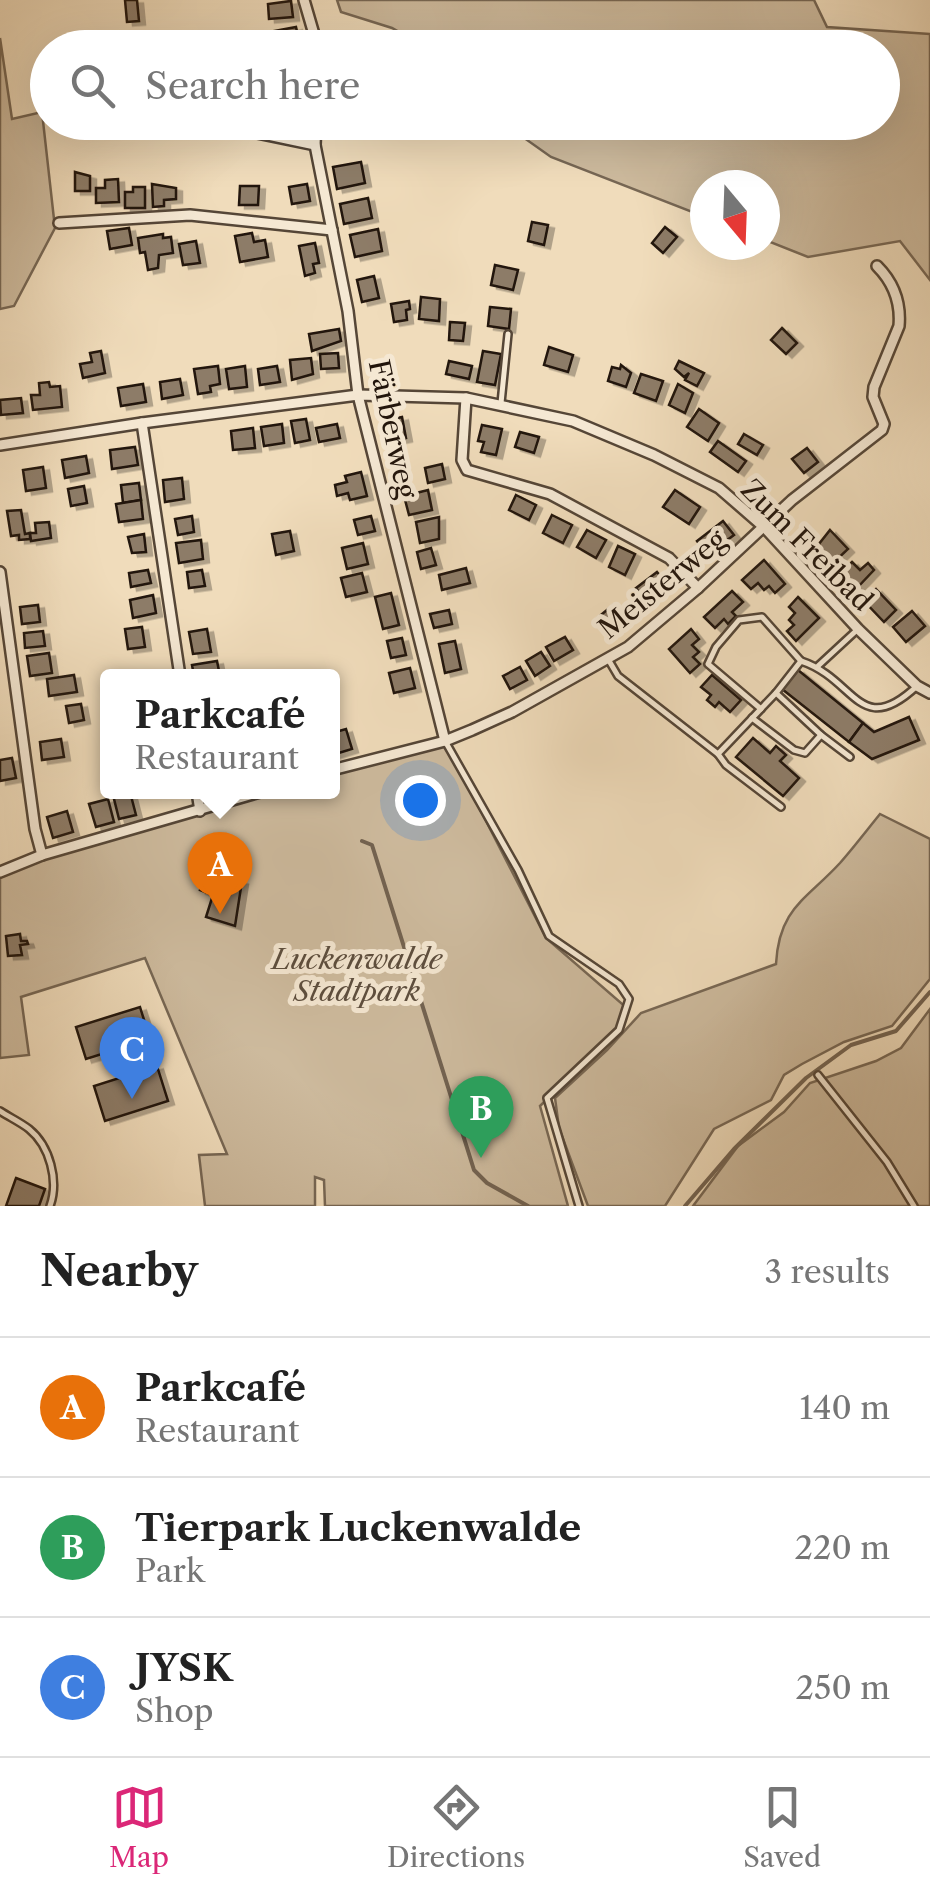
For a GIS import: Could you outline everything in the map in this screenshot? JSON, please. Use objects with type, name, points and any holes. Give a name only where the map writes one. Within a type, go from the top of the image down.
[{"type":"street","points":[[304,0],[313,30]]},
{"type":"street","points":[[291,140],[315,145]]},
{"type":"street","name":"Färberweg","points":[[315,140],[348,311],[358,395],[445,741]]},
{"type":"street","points":[[60,223],[190,215],[332,230]]},
{"type":"street","name":"Meisterweg","points":[[340,768],[445,741],[512,712],[628,647],[792,500],[882,430],[884,424],[873,397],[874,387],[900,315],[893,287],[877,266]]},
{"type":"street","name":"Zum Freibad","points":[[0,446],[358,395],[466,398],[573,421],[719,488],[765,528],[858,629],[917,686],[930,693]]},
{"type":"street","points":[[466,398],[462,460],[468,470],[550,494],[669,558],[698,588]]},
{"type":"street","points":[[142,423],[179,669]]},
{"type":"street","points":[[0,572],[35,830],[42,855]]},
{"type":"street","points":[[198,799],[200,810]]},
{"type":"street","points":[[0,872],[42,855],[237,799]]},
{"type":"lane","points":[[501,404],[508,334]]},
{"type":"lane","points":[[761,710],[708,664],[739,620],[762,617],[800,661],[818,666],[876,710],[892,706],[917,686]]},
{"type":"lane","points":[[818,666],[858,629]]},
{"type":"lane","points":[[608,659],[618,676],[781,806]]},
{"type":"lane","points":[[718,754],[776,693],[800,661]]},
{"type":"lane","points":[[776,693],[850,756]]},
{"type":"lane","points":[[752,718],[805,754],[821,735]]},
{"type":"lane","points":[[445,741],[518,870],[550,936],[619,984],[630,998],[618,1030],[548,1098],[578,1206]]},
{"type":"lane","points":[[818,1075],[887,1162],[914,1206]]},
{"type":"lane","points":[[0,1112],[27,1127],[44,1150],[54,1180],[50,1206]]},
{"type":"green space","points":[[337,0],[814,0],[827,27],[871,30],[395,30],[341,12]]},
{"type":"green space","points":[[900,32],[930,34],[930,280],[900,241],[808,257],[780,246],[780,170],[690,170],[690,211],[551,157],[527,140],[900,140]]},
{"type":"green space","points":[[0,38],[12,119],[30,115],[30,140],[45,140],[55,228],[14,306],[0,309]]},
{"type":"green space","name":"Luckenwalde Stadtpark","points":[[445,741],[546,938],[628,1009],[619,1030],[540,1106],[568,1206],[325,1206],[324,1180],[315,1177],[315,1206],[205,1206],[199,1155],[227,1154],[145,958],[21,997],[29,1055],[0,1058],[0,872],[235,799],[340,799],[340,768]]},
{"type":"green space","points":[[880,814],[930,839],[930,979],[892,1026],[844,1042],[802,1064],[784,1075],[771,1100],[714,1129],[665,1206],[588,1206],[559,1128],[555,1098],[641,1013],[776,964],[782,930],[796,906],[840,863]]},
{"type":"green space","points":[[930,1009],[930,1206],[693,1206],[738,1146],[784,1112],[810,1083],[876,1061],[901,1048]]},
{"type":"building","points":[[125,0],[137,0],[139,21],[127,22]]},
{"type":"building","points":[[291,1],[293,17],[269,19],[268,4]]},
{"type":"building","points":[[361,162],[365,183],[337,189],[333,167]]},
{"type":"building","points":[[75,172],[90,176],[90,191],[75,191]]},
{"type":"building","points":[[118,179],[119,202],[96,203],[96,188],[105,188],[105,180]]},
{"type":"building","points":[[152,184],[176,188],[176,199],[153,207]]},
{"type":"building","points":[[307,184],[310,201],[292,204],[289,187]]},
{"type":"building","points":[[240,186],[259,186],[258,205],[239,205]]},
{"type":"building","points":[[133,187],[145,187],[145,208],[125,208],[125,192],[133,192]]},
{"type":"building","points":[[368,198],[372,218],[344,224],[340,204]]},
{"type":"building","points":[[532,222],[548,225],[544,245],[528,241]]},
{"type":"building","points":[[665,227],[677,237],[663,253],[652,243]]},
{"type":"building","points":[[129,228],[132,245],[110,249],[107,231]]},
{"type":"building","points":[[378,229],[382,251],[355,257],[350,235]]},
{"type":"building","points":[[252,233],[254,242],[265,240],[268,257],[240,262],[235,236]]},
{"type":"building","points":[[163,234],[163,238],[171,237],[173,253],[159,255],[158,268],[148,270],[138,238]]},
{"type":"building","points":[[196,241],[200,263],[183,265],[179,244]]},
{"type":"building","points":[[315,243],[319,263],[313,264],[315,273],[305,276],[299,246]]},
{"type":"building","points":[[495,265],[518,270],[513,290],[491,285]]},
{"type":"building","points":[[374,276],[379,298],[362,302],[357,280]]},
{"type":"building","points":[[421,297],[440,299],[439,321],[419,319]]},
{"type":"building","points":[[409,301],[407,320],[394,322],[391,304]]},
{"type":"building","points":[[490,307],[511,309],[509,329],[488,326]]},
{"type":"building","points":[[450,322],[465,323],[463,341],[449,340]]},
{"type":"building","points":[[782,328],[797,343],[786,354],[771,340]]},
{"type":"building","points":[[339,329],[341,341],[312,351],[309,334]]},
{"type":"building","points":[[549,347],[573,355],[568,372],[544,365]]},
{"type":"building","points":[[101,351],[105,373],[83,378],[80,364],[92,362],[90,353]]},
{"type":"building","points":[[483,351],[501,354],[495,385],[477,382]]},
{"type":"building","points":[[338,353],[339,368],[321,369],[320,354]]},
{"type":"building","points":[[311,358],[313,374],[292,380],[290,360]]},
{"type":"building","points":[[449,361],[472,366],[469,379],[446,374]]},
{"type":"building","points":[[679,361],[704,373],[697,386],[685,380],[689,373],[684,377],[675,369]]},
{"type":"building","points":[[621,365],[631,373],[626,387],[608,381],[612,367],[620,369]]},
{"type":"building","points":[[218,366],[220,384],[210,386],[211,392],[198,394],[194,369]]},
{"type":"building","points":[[245,366],[247,387],[229,389],[226,369]]},
{"type":"building","points":[[277,366],[280,382],[260,385],[258,369]]},
{"type":"building","points":[[641,374],[663,381],[656,401],[634,393]]},
{"type":"building","points":[[180,379],[183,395],[162,399],[160,382]]},
{"type":"building","points":[[49,382],[50,387],[60,386],[62,407],[33,410],[31,395],[40,395],[39,383]]},
{"type":"building","points":[[143,384],[146,402],[121,406],[118,388]]},
{"type":"building","points":[[678,384],[693,393],[685,413],[669,405]]},
{"type":"building","points":[[21,398],[23,413],[1,415],[0,400]]},
{"type":"building","points":[[699,409],[719,423],[708,441],[687,427]]},
{"type":"building","points":[[402,417],[406,438],[392,441],[388,420]]},
{"type":"building","points":[[306,419],[310,440],[295,443],[291,421]]},
{"type":"building","points":[[282,424],[284,443],[264,446],[261,427]]},
{"type":"building","points":[[337,424],[340,438],[319,442],[316,428]]},
{"type":"building","points":[[482,425],[502,429],[496,455],[481,452],[484,442],[478,441]]},
{"type":"building","points":[[253,428],[255,448],[233,450],[231,431]]},
{"type":"building","points":[[520,432],[539,437],[534,453],[515,447]]},
{"type":"building","points":[[744,434],[763,445],[757,455],[738,444]]},
{"type":"building","points":[[718,441],[746,461],[738,472],[710,452]]},
{"type":"building","points":[[135,447],[138,465],[112,469],[110,450]]},
{"type":"building","points":[[807,448],[818,462],[804,473],[792,459]]},
{"type":"building","points":[[86,456],[89,473],[65,478],[62,460]]},
{"type":"building","points":[[442,464],[445,479],[428,483],[425,468]]},
{"type":"building","points":[[43,467],[46,488],[26,491],[23,470]]},
{"type":"building","points":[[361,472],[367,496],[350,500],[348,493],[337,496],[335,485],[347,482],[345,476]]},
{"type":"building","points":[[182,478],[184,499],[165,502],[163,480]]},
{"type":"building","points":[[139,483],[141,500],[123,503],[121,485]]},
{"type":"building","points":[[84,486],[87,503],[71,506],[68,489]]},
{"type":"building","points":[[428,490],[432,510],[409,515],[404,496]]},
{"type":"building","points":[[675,490],[700,507],[689,524],[663,507]]},
{"type":"building","points":[[516,495],[536,505],[529,520],[509,510]]},
{"type":"building","points":[[141,500],[143,519],[119,522],[116,504]]},
{"type":"building","points":[[21,510],[25,534],[30,533],[30,539],[11,536],[7,511]]},
{"type":"building","points":[[552,515],[572,525],[563,543],[543,533]]},
{"type":"building","points":[[192,516],[194,532],[178,535],[175,519]]},
{"type":"building","points":[[371,516],[375,531],[358,535],[354,520]]},
{"type":"building","points":[[439,517],[439,539],[420,543],[416,522]]},
{"type":"building","points":[[723,521],[734,535],[707,555],[697,541]]},
{"type":"building","points":[[49,522],[51,538],[31,541],[30,533],[36,533],[35,523]]},
{"type":"building","points":[[587,530],[606,540],[596,558],[577,547]]},
{"type":"building","points":[[830,530],[848,549],[830,566],[815,549]]},
{"type":"building","points":[[290,531],[294,551],[276,555],[272,534]]},
{"type":"building","points":[[144,534],[146,552],[132,553],[128,537]]},
{"type":"building","points":[[201,540],[203,559],[179,563],[176,543]]},
{"type":"building","points":[[363,543],[368,564],[347,569],[342,548]]},
{"type":"building","points":[[618,546],[635,554],[625,575],[609,567]]},
{"type":"building","points":[[431,548],[436,565],[421,569],[417,552]]},
{"type":"building","points":[[764,560],[785,584],[775,593],[758,583],[751,589],[742,580]]},
{"type":"building","points":[[852,562],[860,570],[868,563],[874,570],[856,589],[841,572]]},
{"type":"building","points":[[466,568],[470,583],[442,590],[439,575]]},
{"type":"building","points":[[148,570],[151,583],[131,587],[129,573]]},
{"type":"building","points":[[202,570],[205,586],[189,588],[187,572]]},
{"type":"building","points":[[657,572],[668,585],[646,602],[636,588]]},
{"type":"building","points":[[362,573],[367,592],[346,597],[341,578]]},
{"type":"building","points":[[876,589],[896,610],[884,622],[864,601]]},
{"type":"building","points":[[732,591],[743,602],[732,612],[736,616],[728,624],[724,619],[715,628],[704,617]]},
{"type":"building","points":[[391,593],[399,625],[383,629],[375,597]]},
{"type":"building","points":[[153,595],[156,613],[133,618],[130,600]]},
{"type":"building","points":[[798,597],[819,618],[796,641],[787,631],[794,625],[789,620],[795,613],[789,607]]},
{"type":"building","points":[[38,605],[40,622],[22,624],[20,607]]},
{"type":"building","points":[[613,605],[625,620],[608,634],[596,619]]},
{"type":"building","points":[[449,610],[452,624],[434,628],[430,614]]},
{"type":"building","points":[[912,611],[925,626],[906,642],[893,627]]},
{"type":"building","points":[[142,627],[145,647],[128,649],[125,629]]},
{"type":"building","points":[[207,629],[211,652],[193,654],[189,632]]},
{"type":"building","points":[[691,629],[699,639],[692,645],[699,652],[693,657],[700,664],[690,673],[669,649]]},
{"type":"building","points":[[43,631],[45,646],[25,648],[24,633]]},
{"type":"building","points":[[565,637],[573,650],[554,661],[546,647]]},
{"type":"building","points":[[402,638],[406,655],[391,658],[387,641]]},
{"type":"building","points":[[455,641],[461,669],[445,673],[439,644]]},
{"type":"building","points":[[541,652],[550,666],[535,676],[526,661]]},
{"type":"building","points":[[49,653],[52,673],[30,676],[27,656]]},
{"type":"building","points":[[217,661],[219,669],[193,669],[192,665]]},
{"type":"building","points":[[520,667],[527,680],[510,689],[503,676]]},
{"type":"building","points":[[410,668],[415,688],[394,693],[389,673]]},
{"type":"building","points":[[798,670],[863,723],[849,742],[782,689]]},
{"type":"building","points":[[74,675],[77,692],[49,696],[47,679]]},
{"type":"building","points":[[712,675],[741,700],[730,712],[719,702],[715,707],[707,700],[711,695],[701,687]]},
{"type":"building","points":[[81,704],[84,720],[69,723],[66,706]]},
{"type":"building","points":[[909,717],[919,740],[872,759],[849,742],[863,723],[874,732]]},
{"type":"building","points":[[346,729],[352,749],[340,753],[340,731]]},
{"type":"building","points":[[753,738],[770,753],[776,746],[786,755],[780,761],[799,778],[783,796],[736,757]]},
{"type":"building","points":[[61,739],[64,757],[42,760],[40,742]]},
{"type":"building","points":[[12,758],[16,778],[0,781],[0,760]]},
{"type":"building","points":[[108,799],[114,822],[96,827],[89,804]]},
{"type":"building","points":[[114,799],[132,799],[136,815],[119,819]]},
{"type":"building","points":[[67,811],[73,832],[53,838],[47,817]]},
{"type":"building","points":[[205,876],[242,881],[235,926],[206,917],[213,895],[200,890]]},
{"type":"building","points":[[20,934],[21,941],[28,944],[20,945],[22,955],[8,956],[6,936]]},
{"type":"building","points":[[140,1007],[150,1039],[86,1059],[76,1027]]},
{"type":"building","points":[[157,1066],[168,1101],[105,1121],[94,1086]]},
{"type":"building","points":[[16,1178],[45,1189],[39,1206],[6,1206]]},
{"type":"waterway","points":[[362,841],[372,845],[474,1170],[487,1183],[528,1206]]},
{"type":"waterway","points":[[685,1206],[734,1149],[806,1078],[851,1045],[896,1031],[930,992]]},
{"type":"place","name":"Parkcafé","points":[[220,914]]},
{"type":"place","name":"JYSK","points":[[132,1099]]},
{"type":"place","name":"Tierpark Luckenwalde","points":[[481,1158]]}]
